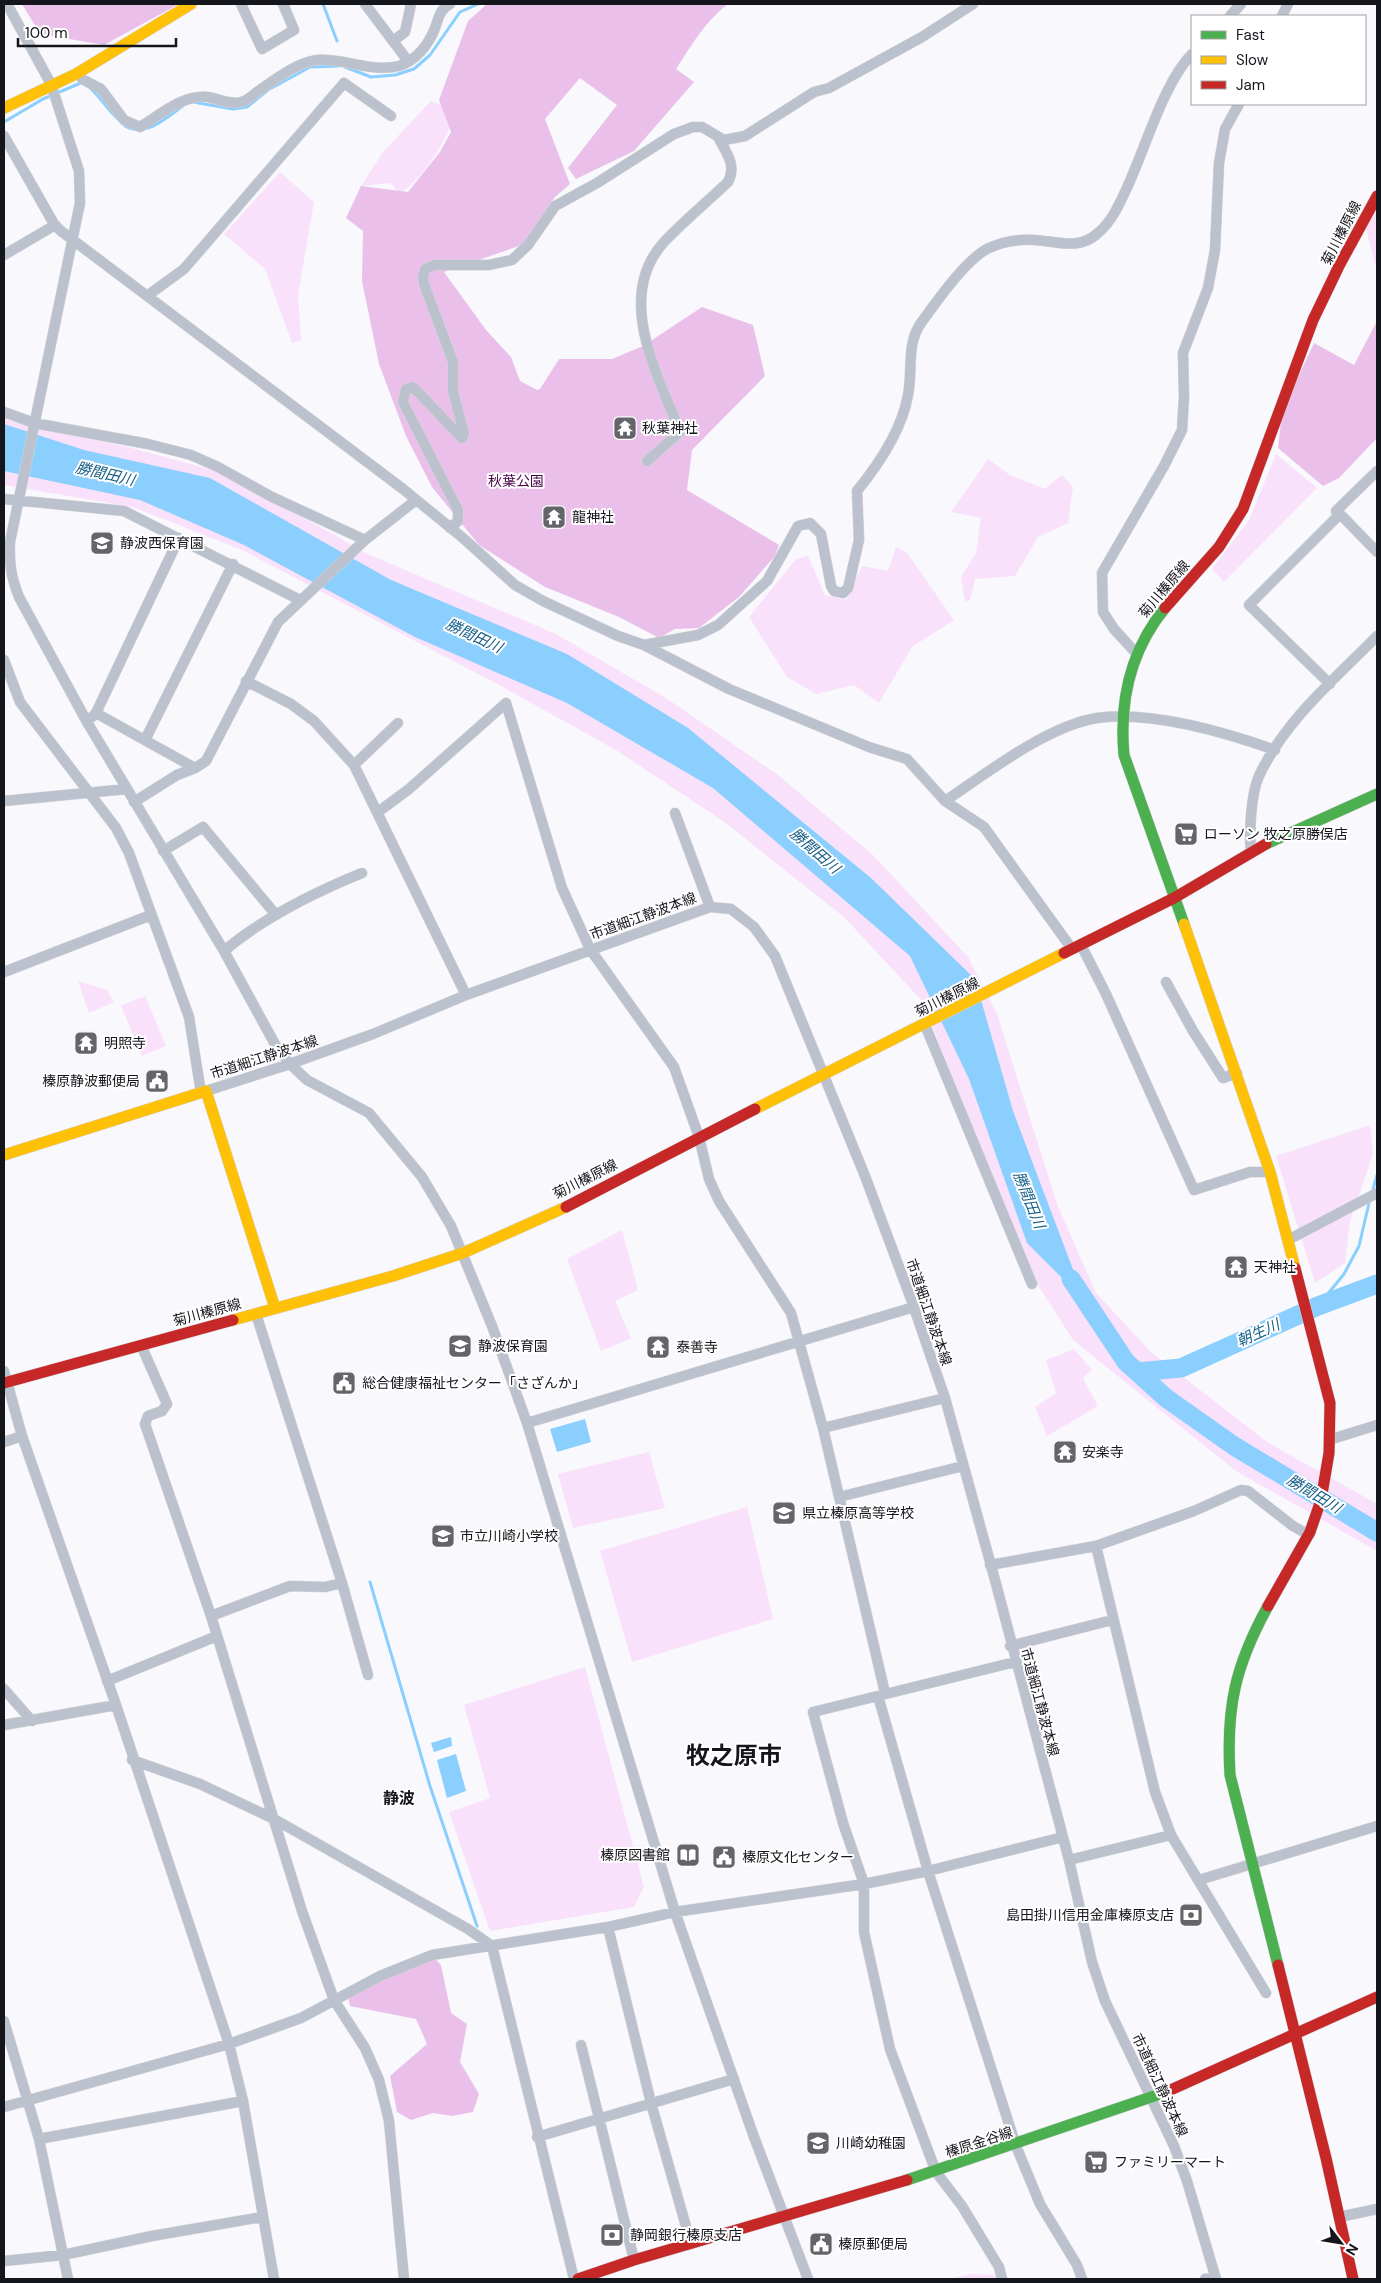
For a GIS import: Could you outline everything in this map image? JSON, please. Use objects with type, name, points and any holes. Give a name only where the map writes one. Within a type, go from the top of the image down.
[{"type":"main road","points":[[4,108],[80,72],[191,4]]},
{"type":"main road","name":"菊川榛原線","points":[[5,1378],[141,1345],[256,1314],[393,1276],[463,1253],[563,1208],[699,1137],[925,1025],[1174,898],[1124,754],[1120,718],[1126,680],[1136,653],[1152,625],[1228,537],[1243,508],[1306,336],[1359,228],[1377,196]]},
{"type":"main road","points":[[1353,2279],[1296,2036],[1230,1775],[1226,1741],[1229,1705],[1236,1671],[1249,1640],[1311,1530],[1326,1485],[1331,1444],[1330,1402],[1270,1172],[1237,1073],[1174,898],[1251,851],[1377,794]]},
{"type":"main road","points":[[4,1155],[204,1092],[276,1308]]},
{"type":"main road","name":"榛原金谷線","points":[[576,2279],[634,2260],[936,2172],[1151,2099],[1296,2036],[1377,1997]]},
{"type":"street","points":[[8,4],[51,86],[79,171],[80,203],[19,501],[7,542],[6,566],[19,597],[88,722],[224,951],[276,1046],[290,1064],[307,1080],[370,1113],[422,1177],[451,1226],[528,1423],[675,1912],[808,2279]]},
{"type":"street","points":[[241,4],[262,49],[294,30],[283,4]]},
{"type":"street","points":[[365,4],[408,61]]},
{"type":"street","points":[[393,41],[405,32],[411,4]]},
{"type":"street","points":[[80,72],[82,79],[101,89],[124,120],[140,127],[182,101],[194,97],[208,97],[225,102],[242,102],[293,70],[314,60],[340,60],[379,67],[399,66],[415,58],[427,43],[435,28],[438,15],[450,4]]},
{"type":"street","points":[[450,528],[458,521],[458,510],[404,402],[406,389],[412,387],[462,438],[464,434],[453,390],[453,362],[424,284],[425,269],[434,265],[490,265],[512,260],[528,245],[554,206],[597,183],[662,141],[693,127],[702,127],[724,140],[745,136],[814,92],[829,88],[922,37],[973,4]]},
{"type":"street","points":[[1231,15],[1241,4]]},
{"type":"street","points":[[644,645],[698,635],[718,624],[767,581],[798,526],[810,523],[821,534],[831,586],[834,591],[843,593],[848,588],[859,540],[858,491],[877,467],[900,420],[908,396],[912,336],[965,266],[988,248],[1008,242],[1034,240],[1061,245],[1081,243],[1098,234],[1114,215],[1135,172],[1176,74],[1191,55]]},
{"type":"street","points":[[147,296],[184,269],[344,83],[391,116]]},
{"type":"street","points":[[1136,653],[1114,629],[1103,612],[1102,572],[1164,466],[1182,430],[1184,397],[1183,353],[1208,288],[1215,250],[1219,163],[1225,129],[1238,105]]},
{"type":"street","points":[[4,136],[56,225],[416,500],[516,585],[543,601],[618,636],[644,645],[729,689],[869,747],[907,759],[945,801],[984,826],[1077,947],[1106,994],[1194,1190],[1250,1172],[1270,1172]]},
{"type":"street","points":[[647,461],[680,432],[644,331],[640,306],[643,284],[649,267],[663,244],[728,182],[733,173],[731,162],[718,136]]},
{"type":"street","points":[[4,255],[56,225]]},
{"type":"street","points":[[4,412],[34,423],[148,444],[191,455],[218,467],[272,497],[366,540]]},
{"type":"street","points":[[1375,546],[1336,510],[1377,471]]},
{"type":"street","points":[[4,499],[124,511],[302,597]]},
{"type":"street","points":[[134,802],[177,775],[196,768],[206,760],[278,622],[302,597],[366,540],[416,500]]},
{"type":"street","points":[[1330,684],[1249,605],[1340,514]]},
{"type":"street","points":[[88,722],[96,713],[179,538]]},
{"type":"street","points":[[145,740],[233,564]]},
{"type":"street","points":[[1251,851],[1249,833],[1258,777],[1287,730],[1377,636]]},
{"type":"street","points":[[4,660],[20,702],[116,828],[129,853],[189,1017],[204,1092]]},
{"type":"street","points":[[246,682],[291,704],[314,721],[354,765],[466,995]]},
{"type":"street","points":[[378,812],[409,789],[506,703],[562,888],[590,949],[674,1067],[699,1137],[709,1179],[719,1201],[791,1313],[823,1428],[882,1694],[928,1871],[1016,2146],[1040,2204],[1077,2265],[1082,2279]]},
{"type":"street","points":[[96,713],[196,768]]},
{"type":"street","points":[[945,801],[1008,758],[1052,733],[1097,718],[1161,720],[1216,731],[1275,750]]},
{"type":"street","points":[[354,765],[398,723]]},
{"type":"street","points":[[4,802],[127,789]]},
{"type":"street","points":[[675,813],[710,907]]},
{"type":"street","points":[[163,851],[203,827],[276,915]]},
{"type":"street","points":[[224,951],[249,930],[326,888],[362,873]]},
{"type":"street","name":"市道細江静波本線","points":[[204,1092],[373,1034],[466,995],[710,907],[731,909],[754,927],[766,940],[782,973],[824,1074],[914,1307],[945,1398],[1010,1646],[1069,1860],[1092,1962],[1105,2002],[1187,2181],[1212,2278]]},
{"type":"street","points":[[4,972],[151,914]]},
{"type":"street","points":[[1166,982],[1193,1031],[1223,1078],[1237,1073]]},
{"type":"street","points":[[925,1025],[1032,1284]]},
{"type":"street","points":[[1288,1240],[1377,1193]]},
{"type":"street","points":[[528,1423],[914,1307]]},
{"type":"street","points":[[256,1314],[342,1583],[368,1675]]},
{"type":"street","points":[[141,1345],[167,1404],[162,1411],[148,1416],[145,1424],[211,1616],[302,1911],[334,2000],[365,2048],[379,2080],[390,2121],[404,2279]]},
{"type":"street","points":[[5,1378],[22,1436],[116,1705],[132,1760],[229,2044],[243,2102],[274,2279]]},
{"type":"street","points":[[823,1428],[945,1398]]},
{"type":"street","points":[[1331,1444],[1377,1425]]},
{"type":"street","points":[[4,1442],[22,1436]]},
{"type":"street","points":[[838,1497],[963,1466]]},
{"type":"street","points":[[990,1565],[1096,1546],[1194,1512],[1241,1490],[1248,1491],[1293,1526],[1311,1530]]},
{"type":"street","points":[[1096,1546],[1112,1620],[1155,1792],[1171,1835],[1266,1993]]},
{"type":"street","points":[[211,1616],[290,1586],[325,1587],[342,1583]]},
{"type":"street","points":[[1010,1646],[1112,1620]]},
{"type":"street","points":[[107,1681],[217,1636]]},
{"type":"street","points":[[1002,2279],[999,2267],[962,2206],[936,2172],[890,2049],[864,1932],[864,1884],[843,1823],[813,1712],[1015,1662]]},
{"type":"street","points":[[4,1689],[32,1722]]},
{"type":"street","points":[[4,1725],[32,1722],[116,1705]]},
{"type":"street","points":[[132,1760],[200,1784],[274,1820],[468,1929],[492,1946],[537,2136],[576,2279]]},
{"type":"street","points":[[1198,1880],[1377,1826]]},
{"type":"street","points":[[1069,1860],[1171,1835]]},
{"type":"street","points":[[4,2107],[229,2044],[300,2018],[380,1976],[432,1955],[608,1927],[675,1912],[864,1884],[928,1871],[1063,1838]]},
{"type":"street","points":[[608,1927],[651,2103],[691,2244]]},
{"type":"street","points":[[4,2021],[39,2139],[68,2279]]},
{"type":"street","points":[[581,2045],[634,2260]]},
{"type":"street","points":[[537,2136],[734,2079]]},
{"type":"street","points":[[39,2139],[243,2102]]},
{"type":"street","points":[[1339,2217],[1377,2209]]},
{"type":"street","points":[[4,2262],[63,2255],[152,2236],[262,2217]]},
{"type":"shaded area","points":[[431,101],[441,105],[451,124],[437,152],[425,170],[402,192],[396,190],[391,183],[361,186],[383,152]]},
{"type":"shaded area","points":[[280,172],[314,202],[298,295],[301,340],[292,343],[265,269],[224,234]]},
{"type":"shaded area","points":[[1377,209],[1377,271],[1365,225]]},
{"type":"shaded area","points":[[4,419],[132,448],[224,473],[370,555],[556,634],[666,698],[778,775],[874,856],[968,957],[997,1014],[1057,1204],[1096,1293],[1151,1352],[1267,1442],[1377,1504],[1377,1551],[1236,1471],[1073,1340],[1025,1265],[923,1002],[844,917],[723,821],[616,750],[499,685],[242,550],[133,507],[4,485]]},
{"type":"shaded area","points":[[1276,454],[1317,488],[1224,582],[1212,569],[1249,520]]},
{"type":"shaded area","points":[[988,459],[1010,475],[1045,489],[1062,475],[1073,487],[1068,523],[1038,537],[1015,576],[975,579],[970,600],[965,602],[961,577],[976,553],[981,518],[951,512]]},
{"type":"shaded area","points":[[896,547],[907,553],[954,620],[912,647],[879,703],[854,685],[816,694],[787,677],[749,617],[796,559],[808,556],[825,595],[846,600],[862,566],[888,571]]},
{"type":"shaded area","points":[[78,981],[107,990],[114,1002],[89,1013]]},
{"type":"shaded area","points":[[145,996],[166,1046],[142,1056],[121,1006]]},
{"type":"shaded area","points":[[1370,1125],[1373,1154],[1350,1221],[1345,1263],[1315,1283],[1276,1156]]},
{"type":"shaded area","points":[[622,1230],[638,1290],[615,1301],[631,1338],[601,1351],[567,1259]]},
{"type":"shaded area","points":[[1074,1349],[1092,1370],[1083,1378],[1098,1406],[1047,1436],[1035,1407],[1056,1393],[1046,1360]]},
{"type":"shaded area","points":[[649,1452],[665,1508],[573,1528],[558,1474]]},
{"type":"shaded area","points":[[747,1507],[773,1619],[632,1662],[600,1551]]},
{"type":"shaded area","points":[[585,1667],[644,1887],[634,1907],[490,1931],[449,1812],[490,1798],[464,1705]]},
{"type":"shaded area","points":[[972,2274],[995,2275],[996,2279],[949,2279]]},
{"type":"green space","points":[[22,4],[179,4],[104,45],[40,34]]},
{"type":"green space","name":"秋葉公園","points":[[487,4],[728,4],[706,26],[676,69],[694,82],[634,151],[576,179],[568,168],[617,105],[580,78],[545,119],[570,184],[555,197],[522,245],[444,272],[486,330],[511,357],[520,381],[537,390],[540,389],[559,359],[612,359],[643,346],[702,307],[753,325],[765,376],[692,450],[687,490],[779,545],[775,556],[739,597],[699,628],[675,629],[659,638],[619,617],[545,587],[479,545],[432,487],[406,436],[379,364],[362,281],[363,231],[346,218],[361,186],[408,192],[440,152],[451,132],[439,100],[468,21]]},
{"type":"green space","points":[[1377,321],[1377,438],[1339,478],[1323,486],[1278,448],[1282,412],[1314,343],[1354,365]]},
{"type":"green space","points":[[432,1955],[441,1965],[451,2013],[467,2024],[460,2062],[479,2094],[473,2112],[452,2116],[433,2113],[411,2120],[397,2112],[390,2076],[427,2044],[416,2019],[350,2006],[347,1993]]},
{"type":"water","points":[[4,424],[84,450],[210,478],[391,580],[567,654],[688,728],[871,878],[975,979],[1013,1111],[1085,1301],[1027,1243],[969,1079],[910,956],[713,788],[567,703],[415,637],[244,545],[140,500],[4,471]]},
{"type":"water","points":[[585,1419],[591,1442],[557,1452],[550,1429]]},
{"type":"water","points":[[451,1737],[452,1746],[434,1752],[431,1743]]},
{"type":"water","points":[[456,1754],[466,1791],[447,1798],[437,1760]]},
{"type":"waterway","points":[[323,4],[337,41]]},
{"type":"waterway","points":[[345,67],[371,77],[395,75],[414,69],[430,55],[460,12],[478,4]]},
{"type":"waterway","points":[[193,102],[233,109],[247,107],[268,90],[310,67],[339,66]]},
{"type":"waterway","points":[[4,122],[43,99],[83,82]]},
{"type":"waterway","points":[[90,88],[119,120]]},
{"type":"waterway","points":[[125,126],[140,130],[148,128],[162,121],[183,106]]},
{"type":"waterway","points":[[1372,1193],[1377,1175]]},
{"type":"waterway","points":[[1318,1306],[1344,1274],[1359,1246],[1370,1199]]},
{"type":"waterway","name":"勝間田川","points":[[1071,1279],[1126,1362],[1166,1398],[1234,1446],[1377,1532]]},
{"type":"waterway","name":"朝生川","points":[[1137,1372],[1181,1368],[1318,1306],[1377,1284]]},
{"type":"waterway","points":[[370,1582],[430,1786],[477,1926]]},
{"type":"traffic: fast","points":[[1165,608],[1153,624],[1135,659],[1123,715],[1124,755],[1184,924]]},
{"type":"traffic: fast","points":[[1266,844],[1377,794]]},
{"type":"traffic: fast","points":[[1268,1606],[1240,1668],[1232,1707],[1229,1751],[1230,1775],[1278,1965]]},
{"type":"traffic: fast","points":[[907,2180],[1166,2092]]},
{"type":"traffic: slow","points":[[4,108],[76,74],[191,4]]},
{"type":"traffic: slow","points":[[1184,924],[1270,1172],[1295,1268]]},
{"type":"traffic: slow","points":[[755,1109],[1064,953]]},
{"type":"traffic: slow","points":[[4,1155],[206,1091],[275,1308]]},
{"type":"traffic: slow","points":[[233,1320],[393,1276],[463,1253],[566,1207]]},
{"type":"traffic: jam","points":[[1165,608],[1219,547],[1243,509],[1313,320],[1339,266],[1377,196]]},
{"type":"traffic: jam","points":[[1064,953],[1174,898],[1266,844]]},
{"type":"traffic: jam","points":[[566,1207],[755,1109]]},
{"type":"traffic: jam","points":[[1268,1606],[1310,1532],[1321,1500],[1329,1453],[1330,1403],[1295,1268]]},
{"type":"traffic: jam","points":[[4,1383],[233,1320]]},
{"type":"traffic: jam","points":[[1278,1965],[1326,2158],[1353,2279]]},
{"type":"traffic: jam","points":[[1166,2092],[1377,1997]]},
{"type":"traffic: jam","points":[[578,2279],[634,2260],[907,2180]]},
{"type":"place","name":"秋葉神社","points":[[625,428]]},
{"type":"place","name":"龍神社","points":[[554,517]]},
{"type":"place","name":"静波西保育園","points":[[102,543]]},
{"type":"place","name":"ローソン 牧之原勝俣店","points":[[1186,834]]},
{"type":"place","name":"明照寺","points":[[86,1043]]},
{"type":"place","name":"榛原静波郵便局","points":[[157,1081]]},
{"type":"place","name":"天神社","points":[[1236,1267]]},
{"type":"place","name":"静波保育園","points":[[460,1346]]},
{"type":"place","name":"泰善寺","points":[[658,1347]]},
{"type":"place","name":"総合健康福祉センター「さざんか」","points":[[344,1383]]},
{"type":"place","name":"安楽寺","points":[[1065,1452]]},
{"type":"place","name":"県立榛原高等学校","points":[[784,1513]]},
{"type":"place","name":"市立川崎小学校","points":[[443,1536]]},
{"type":"place","name":"榛原図書館","points":[[688,1855]]},
{"type":"place","name":"榛原文化センター","points":[[724,1857]]},
{"type":"place","name":"島田掛川信用金庫榛原支店","points":[[1191,1915]]},
{"type":"place","name":"川崎幼稚園","points":[[818,2143]]},
{"type":"place","name":"ファミリーマート","points":[[1096,2162]]},
{"type":"place","name":"静岡銀行榛原支店","points":[[612,2235]]},
{"type":"place","name":"榛原郵便局","points":[[821,2244]]},
{"type":"district","name":"牧之原市","points":[[734,1755]]},
{"type":"district","name":"静波","points":[[399,1798]]}]
